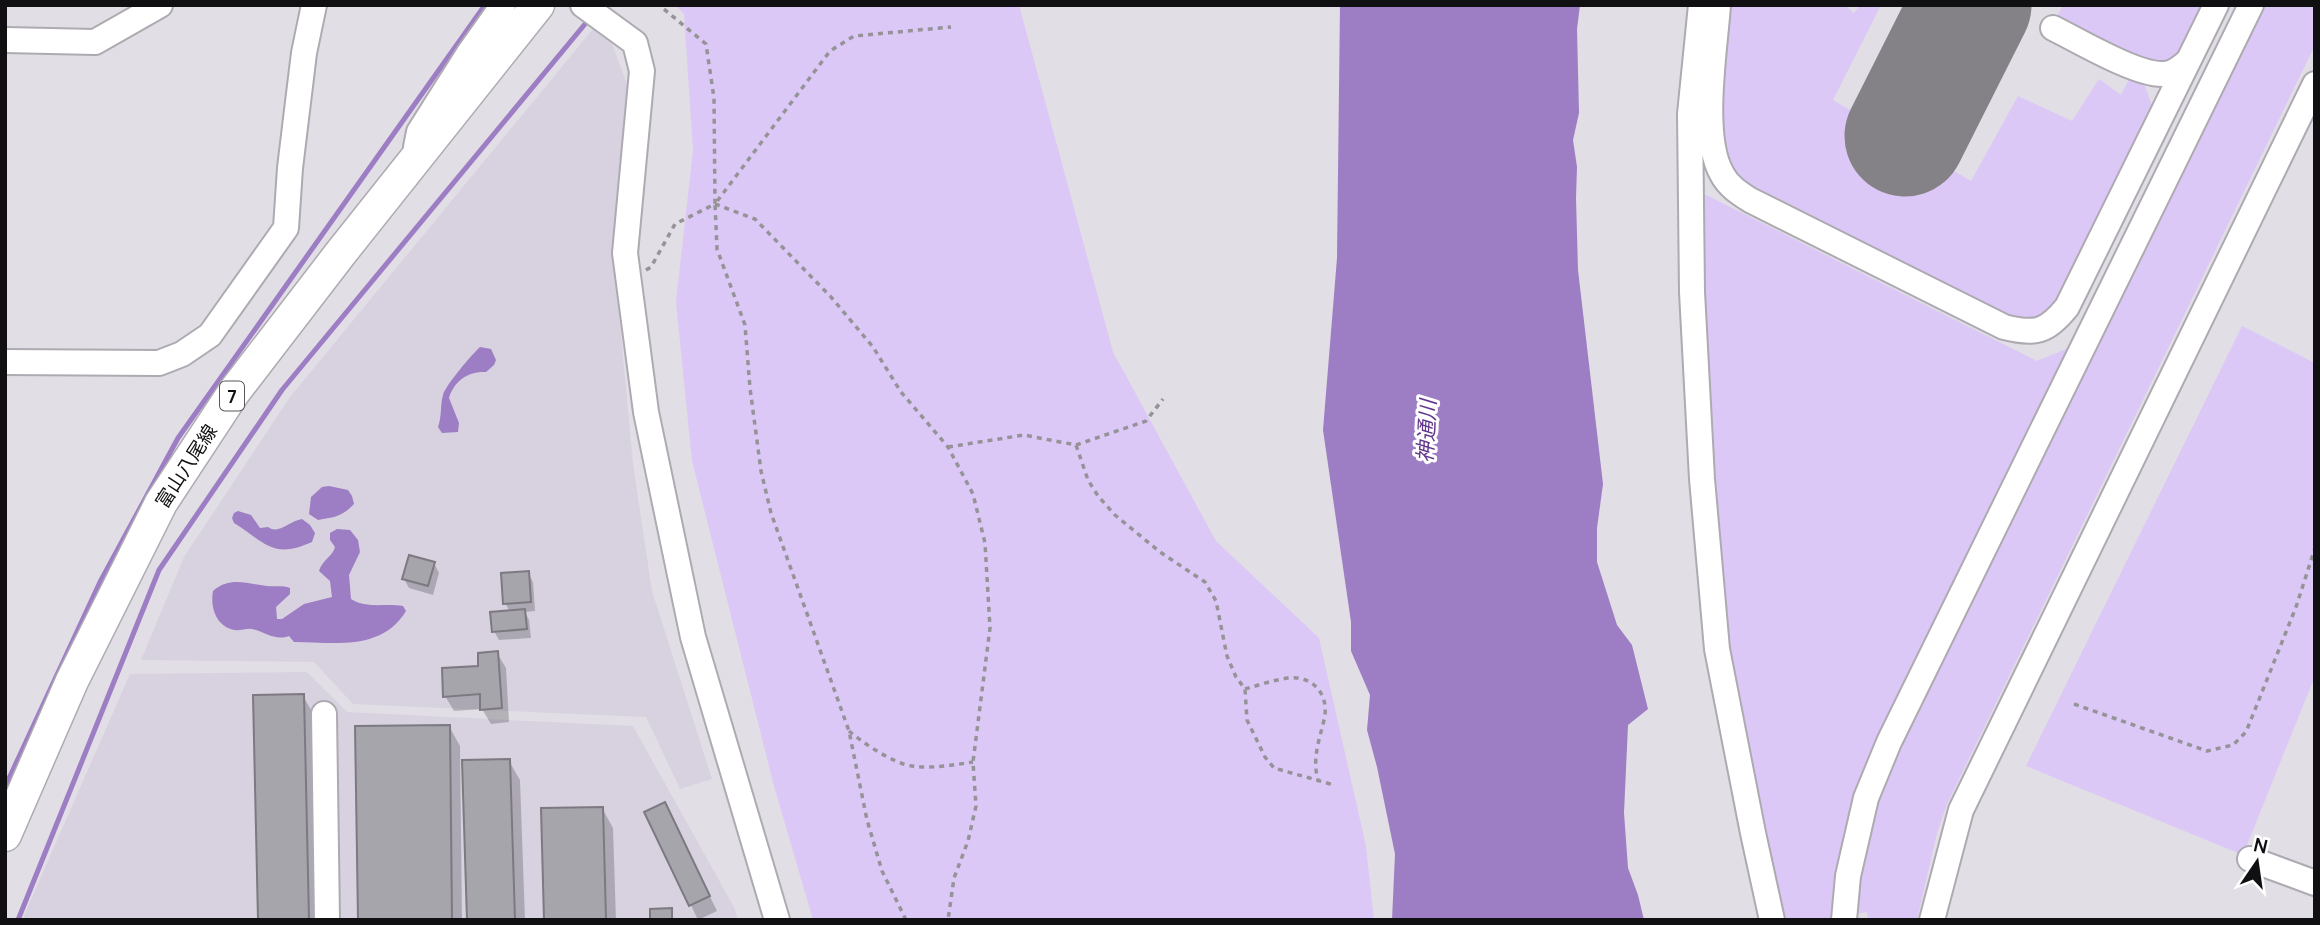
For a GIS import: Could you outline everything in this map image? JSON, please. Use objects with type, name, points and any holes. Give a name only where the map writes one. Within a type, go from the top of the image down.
[{"type":"main road","name":"富山八尾線","points":[[5,835],[72,681],[161,503],[234,392],[538,5]]},
{"type":"street","points":[[5,40],[95,42],[160,5]]},
{"type":"street","points":[[5,362],[159,363],[182,354],[210,335],[286,228],[290,168],[304,53],[314,5]]},
{"type":"street","points":[[414,162],[419,132],[503,5]]},
{"type":"street","points":[[583,5],[635,43],[642,71],[625,253],[646,412],[693,637],[777,920]]},
{"type":"street","points":[[1701,5],[1690,114],[1692,292],[1702,478],[1717,649],[1752,834],[1772,920]]},
{"type":"street","points":[[1718,5],[1711,139],[1715,159],[1732,188],[1750,200],[2004,327],[2035,332],[2053,324],[2067,307],[2216,5]]},
{"type":"street","points":[[1844,920],[1848,876],[1866,798],[1889,742],[2251,5]]},
{"type":"street","points":[[2053,28],[2143,71],[2166,74],[2177,70],[2188,61]]},
{"type":"street","points":[[1932,920],[1961,810],[2315,84]]},
{"type":"street","points":[[324,714],[327,920]]},
{"type":"street","points":[[2250,859],[2315,883]]},
{"type":"path","points":[[659,5],[706,44],[714,98],[717,249],[745,325],[761,471],[771,513],[849,731],[867,820],[882,871],[906,920]]},
{"type":"path","points":[[630,280],[651,267],[675,224],[715,204],[830,51],[854,36],[951,27]]},
{"type":"path","points":[[715,204],[755,219],[831,297],[873,347],[901,392],[948,447],[973,494],[985,543],[990,628],[973,762],[976,806],[968,841],[954,878],[948,920]]},
{"type":"path","points":[[948,447],[1024,435],[1076,445],[1146,421],[1163,399]]},
{"type":"path","points":[[1076,445],[1088,480],[1115,515],[1160,552],[1205,582],[1216,601],[1227,656],[1236,677],[1245,689],[1247,720],[1265,757],[1274,768],[1334,785]]},
{"type":"path","points":[[2074,704],[2207,751],[2233,745],[2246,732],[2315,548]]},
{"type":"path","points":[[1245,689],[1291,678],[1311,682],[1319,689],[1326,706],[1315,760],[1318,782]]},
{"type":"path","points":[[849,731],[909,766],[935,767],[973,762]]},
{"type":"shaded area","points":[[675,5],[1019,5],[1113,352],[1216,541],[1319,638],[1366,846],[1374,920],[813,920],[774,786],[692,461],[676,302],[693,150],[684,14]]},
{"type":"shaded area","points":[[1729,5],[1845,5],[1854,13],[1860,5],[1881,5],[1833,100],[1971,181],[2018,96],[2072,121],[2099,79],[2121,95],[2133,71],[2142,78],[2153,108],[2063,305],[2023,324],[1734,180],[1719,152]]},
{"type":"shaded area","points":[[2063,5],[2207,5],[2177,62],[2143,62],[2056,18]]},
{"type":"shaded area","points":[[2263,5],[2315,5],[2315,45],[1947,804],[1937,833],[1917,920],[1868,920],[1867,912],[1850,915],[1878,779],[2108,325]]},
{"type":"shaded area","points":[[593,29],[612,44],[632,98],[614,259],[633,464],[652,591],[712,779],[680,789],[646,717],[353,704],[314,662],[141,660],[184,557],[290,397]]},
{"type":"shaded area","points":[[1700,192],[2037,361],[2071,347],[1865,782],[1836,920],[1782,920],[1750,764],[1716,574]]},
{"type":"shaded area","points":[[2242,326],[2315,363],[2315,676],[2243,855],[2026,766]]},
{"type":"shaded area","points":[[307,672],[347,712],[633,726],[735,909],[738,920],[22,920],[130,674]]},
{"type":"water","name":"神通川","points":[[1340,5],[1580,5],[1577,29],[1579,113],[1573,140],[1577,167],[1578,270],[1603,484],[1597,528],[1597,562],[1617,625],[1632,645],[1648,709],[1628,725],[1624,813],[1628,868],[1644,920],[1392,920],[1395,854],[1367,730],[1370,695],[1351,651],[1351,622],[1323,430],[1337,258]]},
{"type":"water","points":[[480,347],[491,349],[496,360],[494,365],[486,372],[468,375],[454,387],[449,398],[459,423],[458,432],[442,433],[438,427],[445,391]]},
{"type":"water","points":[[322,487],[348,490],[354,504],[342,514],[318,520],[309,514],[311,497]]},
{"type":"water","points":[[238,511],[251,515],[260,528],[280,529],[302,519],[315,533],[312,542],[287,549],[270,546],[234,523],[232,518]]},
{"type":"water","points":[[337,529],[350,530],[358,540],[360,552],[349,575],[351,599],[369,605],[403,606],[406,611],[396,624],[370,639],[324,643],[294,642],[289,636],[274,637],[252,629],[235,630],[219,621],[212,603],[213,591],[232,582],[290,588],[290,594],[276,607],[277,619],[282,619],[304,604],[332,597],[330,581],[319,571],[334,550],[330,533]]},
{"type":"building","points":[[409,555],[435,562],[428,586],[402,579]]},
{"type":"building","points":[[529,571],[531,602],[503,604],[501,573]]},
{"type":"building","points":[[525,609],[527,629],[492,632],[490,612]]},
{"type":"building","points":[[498,651],[502,708],[480,710],[480,694],[443,697],[442,668],[478,666],[478,653]]},
{"type":"building","points":[[304,694],[309,920],[258,920],[253,695]]},
{"type":"building","points":[[450,725],[452,920],[358,920],[355,726]]},
{"type":"building","points":[[510,759],[515,920],[467,920],[462,760]]},
{"type":"building","points":[[665,802],[710,896],[689,906],[644,812]]},
{"type":"building","points":[[603,807],[606,919],[544,920],[541,808]]},
{"type":"building","points":[[672,908],[672,920],[650,920],[650,909]]},
{"type":"waterway","points":[[5,787],[100,582],[178,438],[485,5]]},
{"type":"waterway","points":[[18,920],[159,570],[282,390],[590,18]]},
{"type":"runway","points":[[1905,136],[1971,5]]}]
